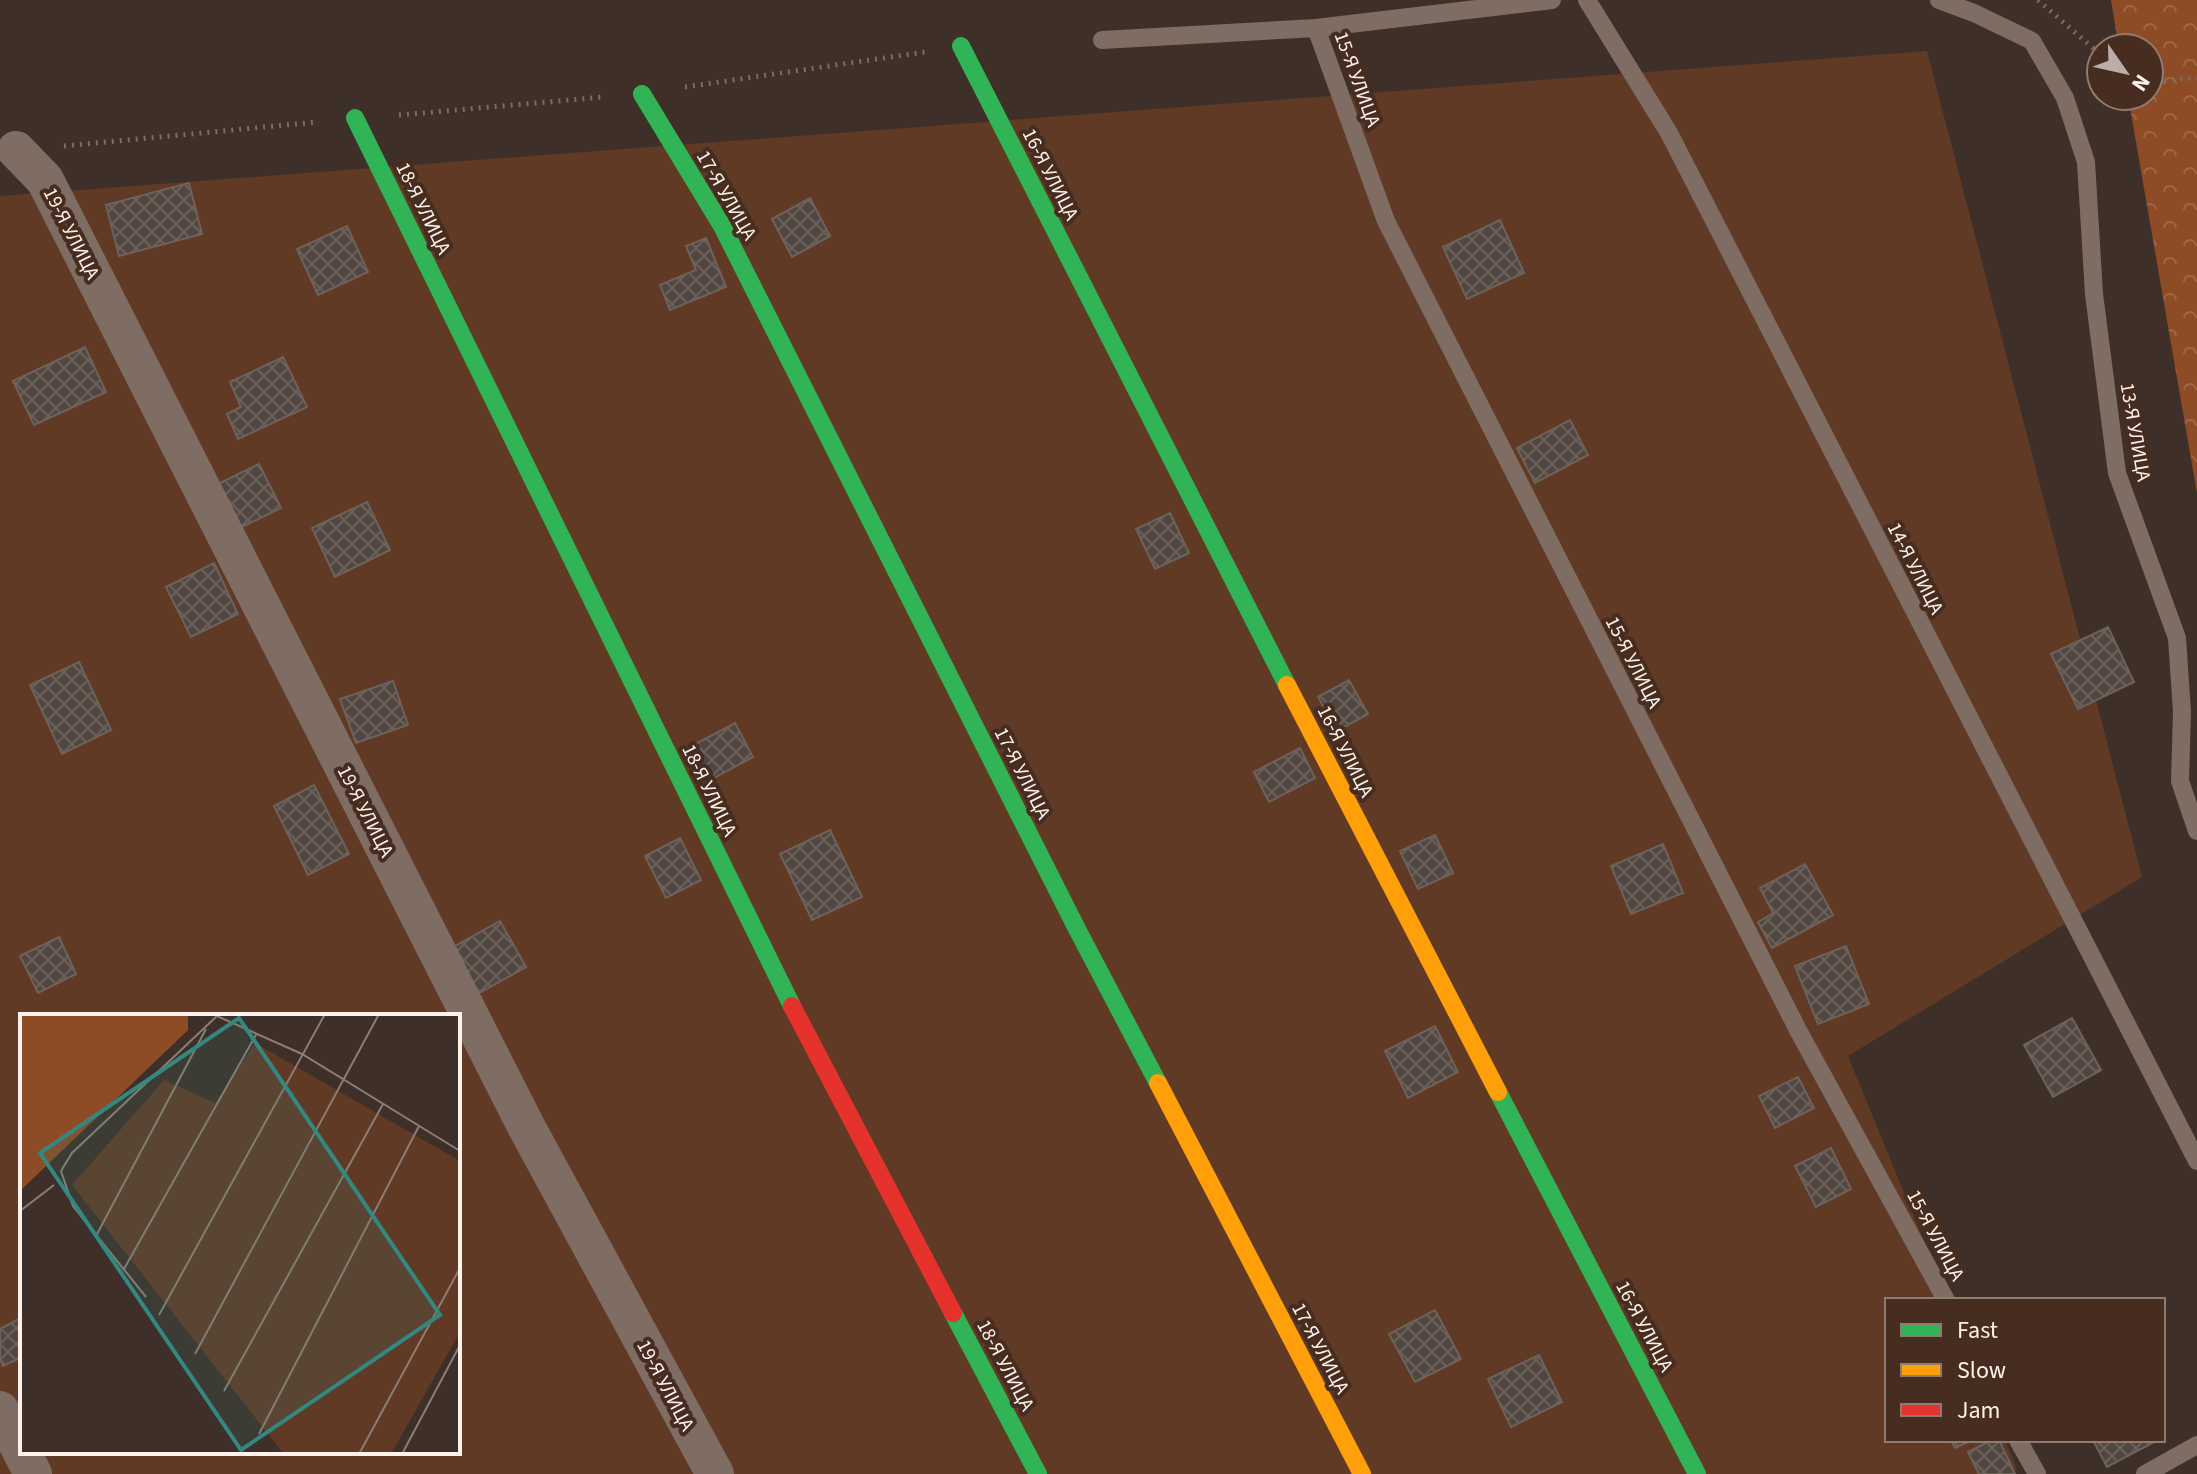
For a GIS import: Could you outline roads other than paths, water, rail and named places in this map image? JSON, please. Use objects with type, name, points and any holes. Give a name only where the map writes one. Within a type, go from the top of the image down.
[{"type":"street","name":"16-Я УЛИЦА","points":[[961,46],[1376,858],[1697,1474]]},
{"type":"street","name":"17-Я УЛИЦА","points":[[642,94],[722,226],[1077,929],[1362,1474]]},
{"type":"street","name":"18-Я УЛИЦА","points":[[355,118],[798,1019],[1038,1474]]},
{"type":"street","name":"19-Я УЛИЦА","points":[[16,150],[45,180],[527,1128],[715,1474]]},
{"type":"street","points":[[0,1410],[20,1449]]},
{"type":"street","points":[[23,1454],[33,1474]]},
{"type":"lane","points":[[1102,40],[1316,28],[1552,0]]},
{"type":"lane","name":"14-Я УЛИЦА","points":[[1587,0],[1669,133],[2197,1161]]},
{"type":"lane","name":"13-Я УЛИЦА","points":[[1939,0],[2032,41],[2065,98],[2086,162],[2094,294],[2117,473],[2177,638],[2182,712],[2180,781],[2197,831]]},
{"type":"lane","name":"15-Я УЛИЦА","points":[[1316,28],[1386,221],[1799,1032],[1945,1298]]},
{"type":"lane","points":[[2019,1442],[2037,1474]]},
{"type":"lane","points":[[2145,1474],[2197,1445]]}]
